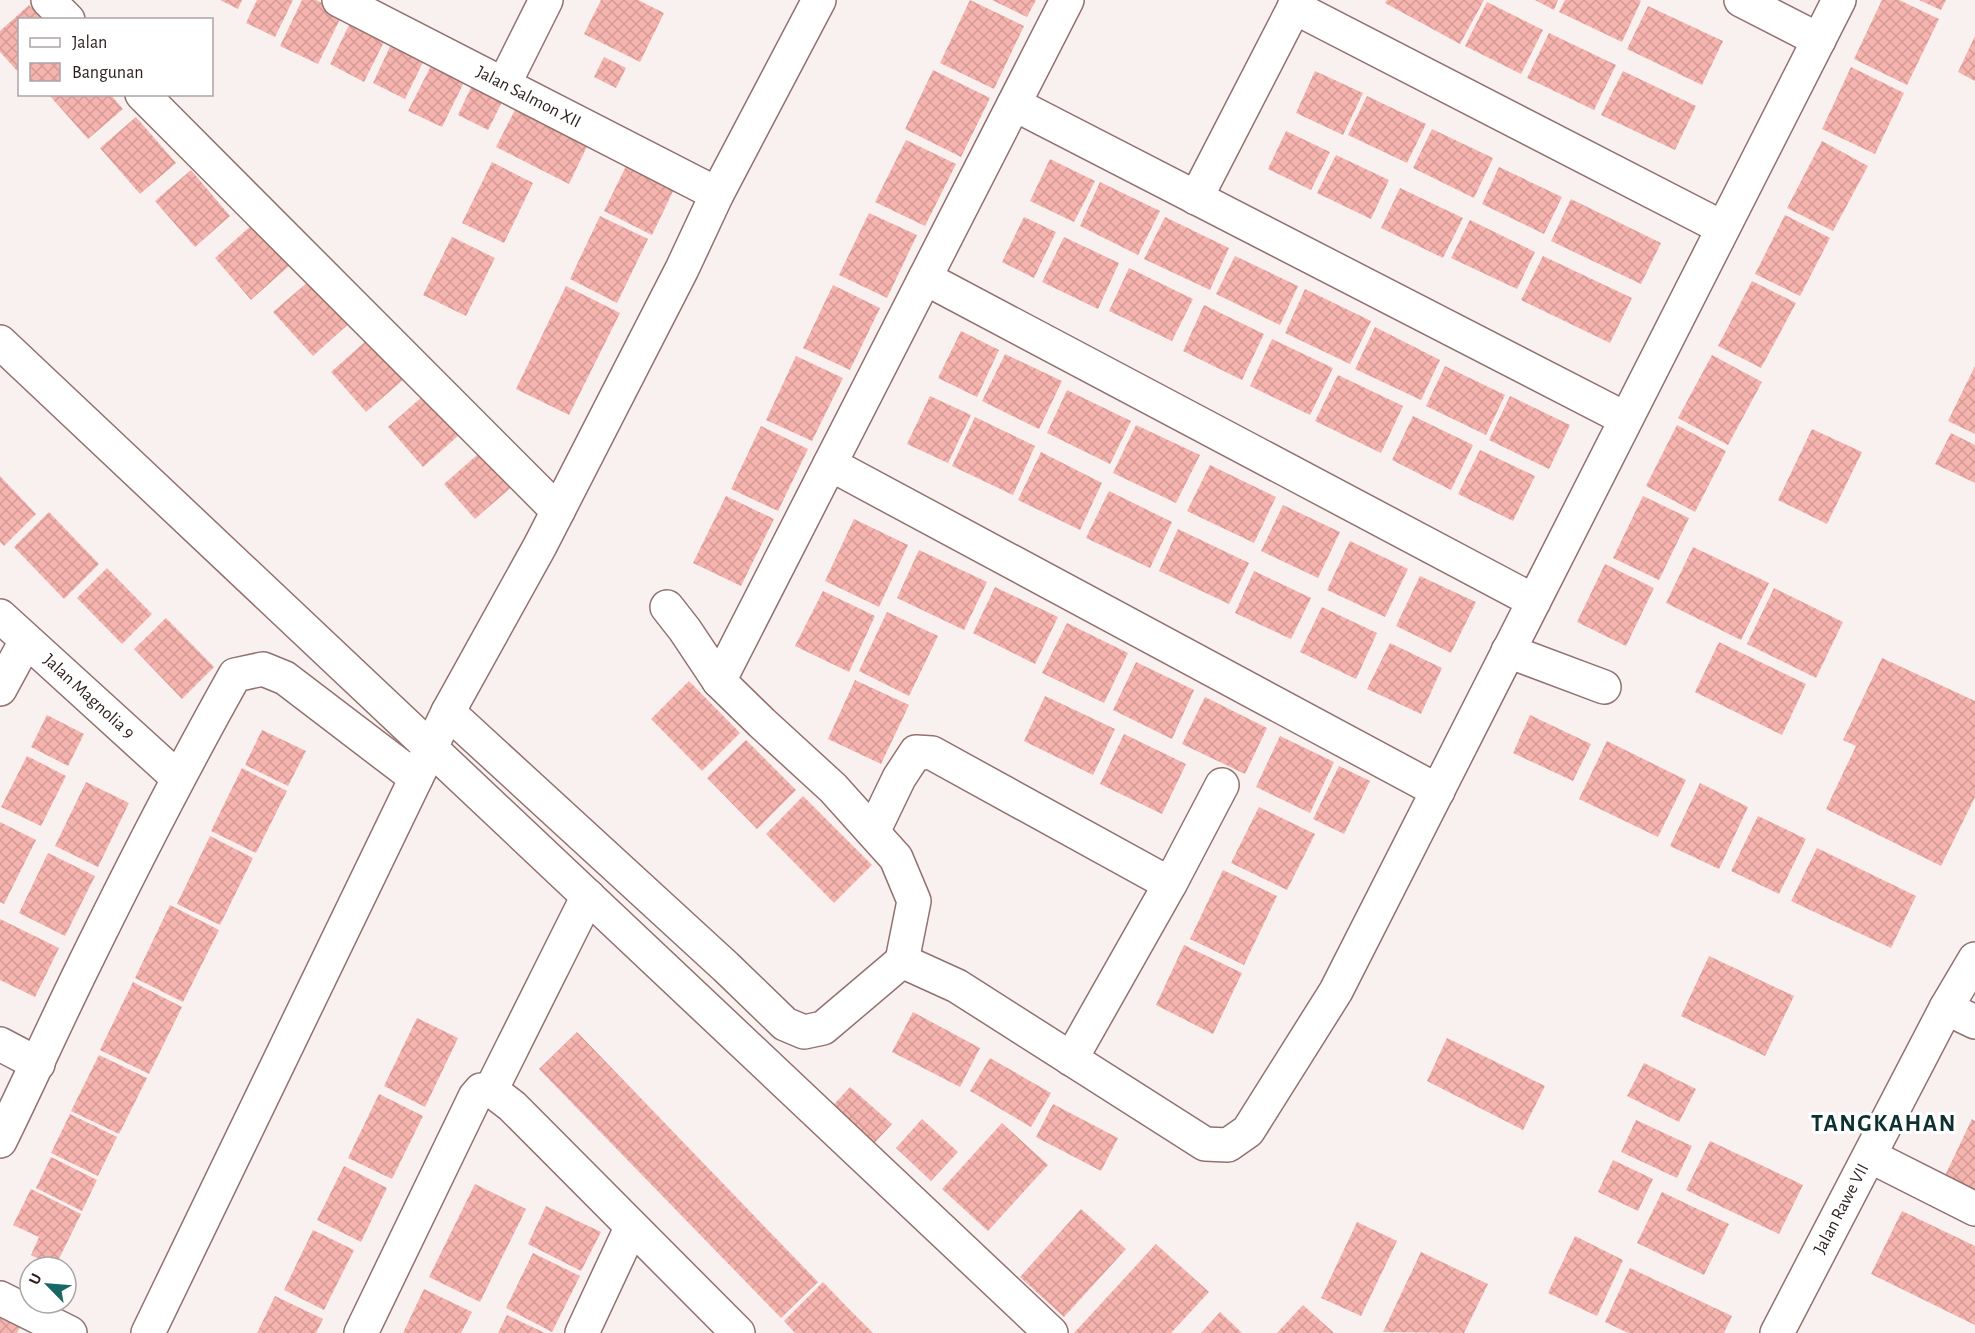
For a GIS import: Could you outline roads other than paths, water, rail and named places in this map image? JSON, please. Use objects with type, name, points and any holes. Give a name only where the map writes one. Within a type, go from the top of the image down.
[{"type":"street","points":[[48,0],[66,18]]},
{"type":"street","name":"Jalan Salmon XII","points":[[339,0],[717,194]]},
{"type":"street","points":[[504,84],[546,0]]},
{"type":"street","points":[[148,1333],[448,712],[558,511],[682,269],[717,194],[819,0]]},
{"type":"street","points":[[719,681],[1067,0]]},
{"type":"street","points":[[1741,0],[1819,40]]},
{"type":"street","points":[[902,961],[957,986],[1204,1144],[1228,1145],[1248,1131],[1336,991],[1839,0]]},
{"type":"street","points":[[1196,198],[1296,4],[1723,228]]},
{"type":"street","points":[[144,96],[558,511]]},
{"type":"street","points":[[1014,104],[1626,419]]},
{"type":"street","points":[[925,278],[1534,601]]},
{"type":"street","points":[[0,342],[1051,1333]]},
{"type":"street","points":[[830,464],[1438,791]]},
{"type":"street","points":[[448,712],[785,1024],[804,1032],[823,1028],[902,961],[914,902],[896,858],[833,788],[719,681],[667,607]]},
{"type":"street","name":"Jalan Magnolia 9","points":[[0,616],[178,778]]},
{"type":"street","points":[[0,689],[26,641]]},
{"type":"street","points":[[1508,651],[1604,687]]},
{"type":"street","points":[[0,1141],[81,971],[178,778],[235,675],[263,669],[285,678],[416,778]]},
{"type":"street","points":[[873,832],[899,778],[916,752],[932,753],[1170,884]]},
{"type":"street","points":[[1071,1059],[1170,884],[1222,785]]},
{"type":"street","points":[[491,1090],[588,896]]},
{"type":"street","name":"Jalan Rawe VII","points":[[1777,1333],[1870,1156],[1961,1015],[1975,958]]},
{"type":"street","points":[[0,1044],[38,1064]]},
{"type":"street","points":[[361,1333],[474,1097],[481,1090],[491,1090],[512,1106],[738,1333]]},
{"type":"street","points":[[1870,1156],[1975,1209]]},
{"type":"street","points":[[582,1333],[631,1228]]},
{"type":"street","points":[[0,1298],[70,1333]]},
{"type":"district","name":"TANGKAHAN","points":[[1884,1124]]}]
